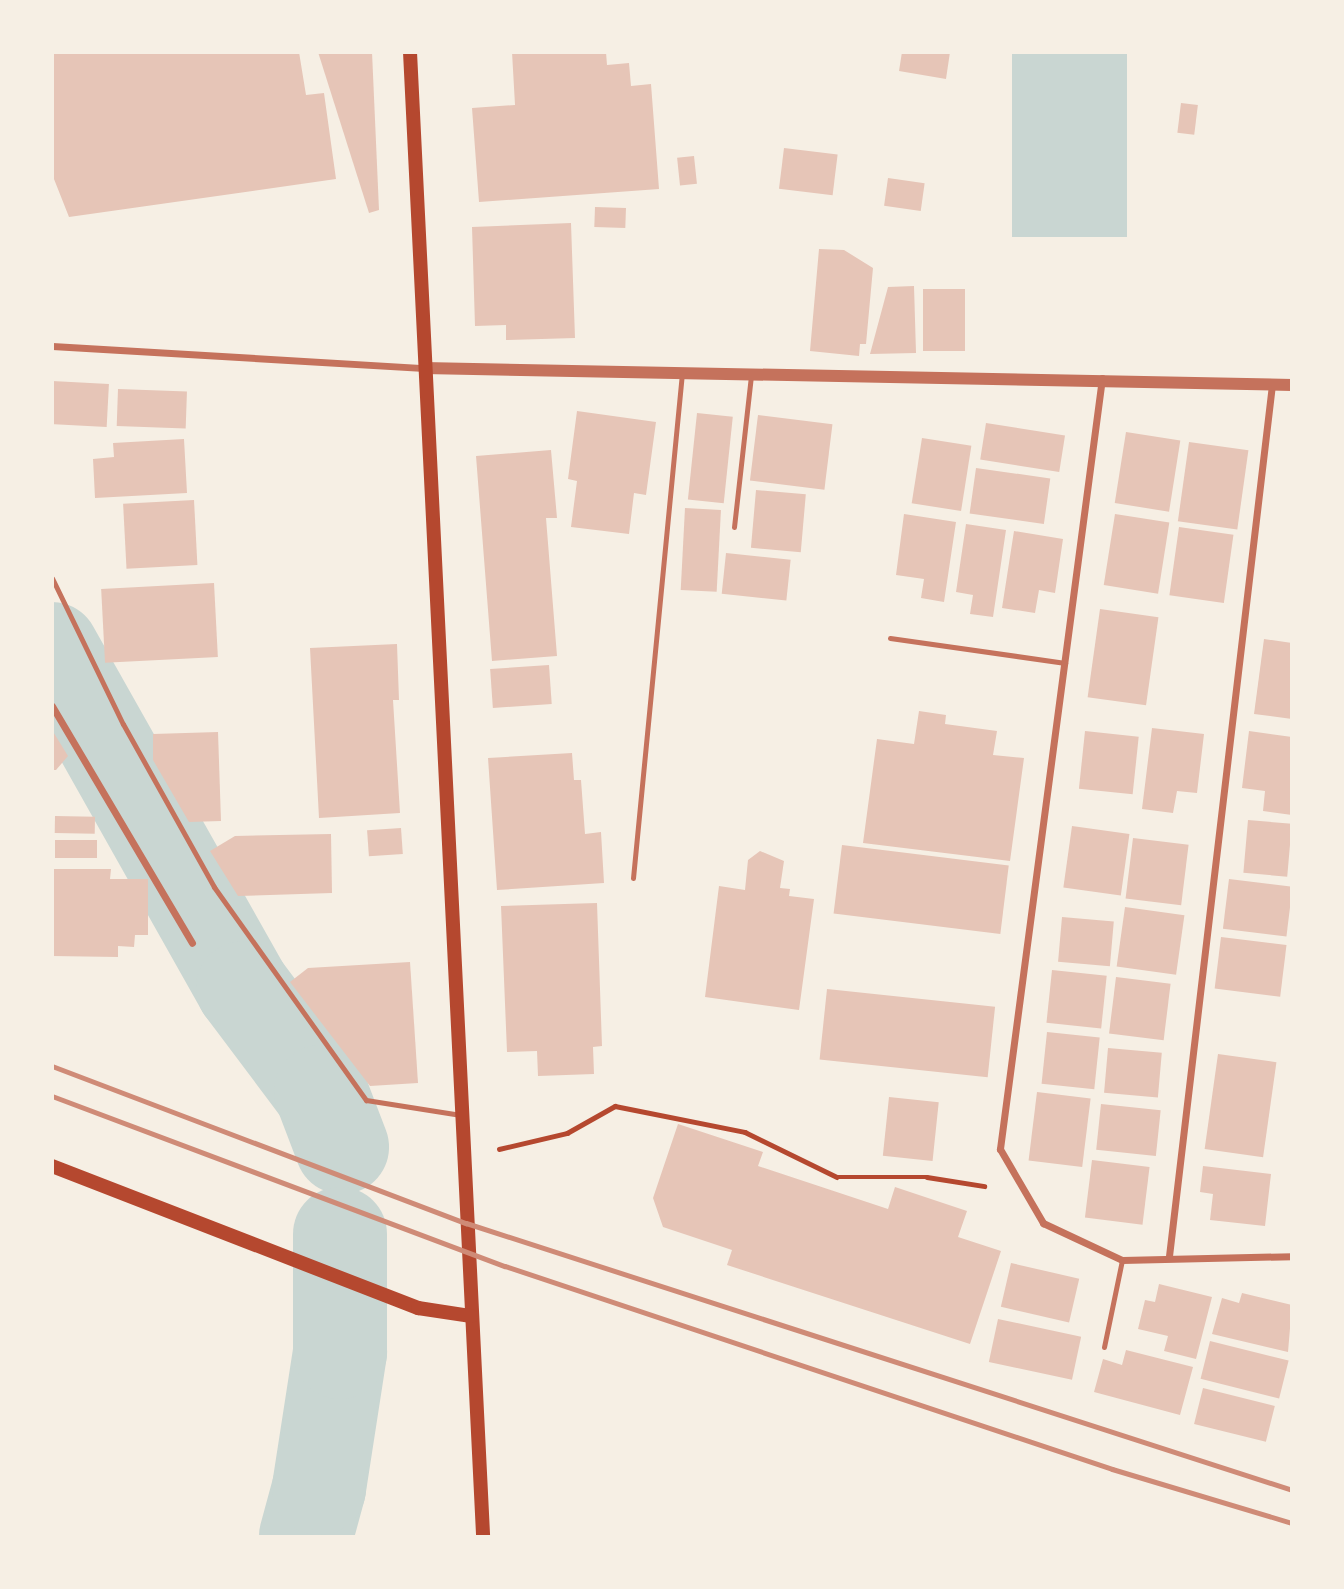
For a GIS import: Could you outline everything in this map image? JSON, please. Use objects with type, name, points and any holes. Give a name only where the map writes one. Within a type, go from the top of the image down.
[{"type":"main road","points":[[410,52],[483,1536]]},
{"type":"main road","points":[[52,1166],[418,1308],[471,1316]]},
{"type":"street","points":[[52,346],[424,368],[1102,378],[1292,385]]},
{"type":"street","points":[[1102,378],[1000,1149],[1043,1223],[1122,1260],[1169,1256],[1292,1256]]},
{"type":"street","points":[[1169,1256],[1272,383]]},
{"type":"street","points":[[52,706],[192,943]]},
{"type":"lane","points":[[633,878],[682,373]]},
{"type":"lane","points":[[734,527],[751,373]]},
{"type":"lane","points":[[52,578],[123,724],[214,887],[366,1100],[462,1115]]},
{"type":"lane","points":[[890,638],[1065,663]]},
{"type":"lane","points":[[1104,1347],[1122,1260]]},
{"type":"path","points":[[463,1153],[517,1147],[567,1133],[615,1106],[745,1132],[837,1177],[962,1180],[1028,1196]]},
{"type":"shaded area","points":[[1012,53],[1127,53],[1127,237],[1012,237]]},
{"type":"building","points":[[52,52],[299,52],[306,95],[324,93],[336,179],[69,217],[52,174]]},
{"type":"building","points":[[318,52],[372,52],[379,210],[369,213]]},
{"type":"building","points":[[512,52],[606,52],[607,65],[629,63],[631,86],[651,84],[659,189],[479,202],[472,108],[515,105]]},
{"type":"building","points":[[902,52],[950,52],[946,79],[899,71]]},
{"type":"building","points":[[1181,103],[1198,105],[1194,135],[1177,133]]},
{"type":"building","points":[[784,148],[838,155],[833,195],[779,189]]},
{"type":"building","points":[[694,156],[697,184],[680,186],[677,158]]},
{"type":"building","points":[[888,178],[925,183],[921,211],[884,206]]},
{"type":"building","points":[[595,207],[626,208],[625,228],[594,227]]},
{"type":"building","points":[[571,223],[575,338],[506,340],[506,325],[475,326],[472,227]]},
{"type":"building","points":[[819,249],[844,250],[873,268],[866,344],[860,344],[859,356],[810,351]]},
{"type":"building","points":[[914,286],[916,353],[870,354],[888,287]]},
{"type":"building","points":[[923,289],[965,289],[965,351],[923,351]]},
{"type":"building","points":[[52,381],[109,384],[107,427],[52,424]]},
{"type":"building","points":[[118,389],[187,391],[186,428],[117,426]]},
{"type":"building","points":[[577,411],[656,422],[646,495],[634,493],[629,534],[571,527],[577,481],[568,479]]},
{"type":"building","points":[[697,413],[733,417],[724,503],[688,500]]},
{"type":"building","points":[[758,415],[832,424],[824,490],[750,481]]},
{"type":"building","points":[[986,423],[1065,436],[1059,472],[980,460]]},
{"type":"building","points":[[1126,432],[1180,441],[1169,512],[1115,503]]},
{"type":"building","points":[[922,438],[971,446],[961,511],[912,503]]},
{"type":"building","points":[[184,439],[187,493],[95,498],[93,459],[114,457],[113,443]]},
{"type":"building","points":[[1189,442],[1248,450],[1237,530],[1178,521]]},
{"type":"building","points":[[551,450],[557,518],[546,518],[557,656],[492,661],[476,456]]},
{"type":"building","points":[[976,468],[1050,478],[1044,524],[970,514]]},
{"type":"building","points":[[756,490],[806,494],[801,552],[751,548]]},
{"type":"building","points":[[194,500],[197,565],[126,569],[123,504]]},
{"type":"building","points":[[685,508],[721,510],[717,592],[681,590]]},
{"type":"building","points":[[904,514],[956,522],[944,602],[921,598],[924,579],[896,575]]},
{"type":"building","points":[[1115,514],[1169,523],[1158,594],[1104,585]]},
{"type":"building","points":[[966,524],[1006,530],[993,617],[970,614],[973,595],[956,592]]},
{"type":"building","points":[[1179,527],[1233,535],[1224,603],[1169,595]]},
{"type":"building","points":[[1014,531],[1063,539],[1055,593],[1039,590],[1035,613],[1002,608]]},
{"type":"building","points":[[726,553],[791,560],[786,601],[722,594]]},
{"type":"building","points":[[214,583],[218,657],[105,663],[101,589]]},
{"type":"building","points":[[1100,609],[1158,617],[1146,705],[1088,697]]},
{"type":"building","points":[[1264,639],[1292,643],[1292,719],[1254,714]]},
{"type":"building","points":[[397,644],[399,700],[393,700],[400,813],[319,818],[310,648]]},
{"type":"building","points":[[549,665],[552,704],[493,708],[490,669]]},
{"type":"building","points":[[919,711],[946,715],[945,724],[997,731],[993,755],[1024,758],[1010,861],[863,843],[877,739],[914,744]]},
{"type":"building","points":[[1152,728],[1204,734],[1197,793],[1177,791],[1173,813],[1142,809]]},
{"type":"building","points":[[52,730],[68,756],[56,770],[52,770]]},
{"type":"building","points":[[1085,731],[1139,737],[1133,794],[1079,789]]},
{"type":"building","points":[[1249,731],[1292,737],[1292,815],[1263,811],[1265,791],[1242,788]]},
{"type":"building","points":[[218,732],[221,821],[189,822],[153,760],[153,734]]},
{"type":"building","points":[[572,753],[574,780],[581,780],[585,834],[601,832],[604,883],[497,890],[488,758]]},
{"type":"building","points":[[55,816],[95,817],[95,834],[55,833]]},
{"type":"building","points":[[1248,820],[1292,824],[1287,877],[1243,873]]},
{"type":"building","points":[[1072,826],[1129,834],[1121,895],[1063,887]]},
{"type":"building","points":[[401,828],[403,854],[369,856],[367,830]]},
{"type":"building","points":[[331,834],[332,893],[238,896],[210,851],[235,836]]},
{"type":"building","points":[[1133,838],[1189,845],[1181,905],[1126,899]]},
{"type":"building","points":[[55,840],[97,840],[97,858],[55,858]]},
{"type":"building","points":[[842,845],[1009,865],[1000,934],[834,913]]},
{"type":"building","points":[[760,851],[784,861],[780,888],[790,889],[789,896],[814,899],[799,1010],[705,997],[719,886],[745,890],[748,860]]},
{"type":"building","points":[[52,869],[111,869],[110,879],[148,879],[148,935],[135,935],[134,947],[118,946],[118,957],[52,956]]},
{"type":"building","points":[[1229,879],[1292,887],[1286,936],[1223,929]]},
{"type":"building","points":[[597,903],[602,1046],[593,1047],[594,1074],[538,1076],[537,1051],[507,1052],[501,906]]},
{"type":"building","points":[[1125,907],[1184,915],[1176,975],[1117,966]]},
{"type":"building","points":[[1062,917],[1114,922],[1110,966],[1058,962]]},
{"type":"building","points":[[1221,937],[1287,945],[1280,997],[1215,989]]},
{"type":"building","points":[[410,962],[418,1083],[370,1086],[290,982],[308,968]]},
{"type":"building","points":[[1052,970],[1107,976],[1101,1028],[1046,1023]]},
{"type":"building","points":[[1116,977],[1171,984],[1164,1040],[1109,1034]]},
{"type":"building","points":[[827,989],[995,1007],[988,1077],[820,1060]]},
{"type":"building","points":[[1047,1032],[1100,1038],[1094,1089],[1042,1084]]},
{"type":"building","points":[[1108,1048],[1162,1053],[1158,1098],[1104,1093]]},
{"type":"building","points":[[1218,1054],[1276,1062],[1263,1157],[1205,1149]]},
{"type":"building","points":[[1037,1092],[1091,1099],[1082,1167],[1029,1160]]},
{"type":"building","points":[[889,1097],[939,1102],[933,1161],[883,1156]]},
{"type":"building","points":[[1101,1104],[1161,1110],[1156,1156],[1096,1150]]},
{"type":"building","points":[[678,1124],[763,1152],[758,1166],[888,1209],[895,1187],[967,1211],[958,1237],[1001,1251],[970,1344],[727,1265],[732,1250],[663,1227],[653,1198]]},
{"type":"building","points":[[1092,1160],[1150,1167],[1142,1225],[1085,1218]]},
{"type":"building","points":[[1203,1166],[1271,1174],[1265,1226],[1210,1220],[1213,1194],[1200,1192]]},
{"type":"building","points":[[1011,1263],[1079,1279],[1069,1323],[1001,1307]]},
{"type":"building","points":[[1159,1284],[1212,1297],[1196,1359],[1164,1351],[1168,1336],[1138,1329],[1145,1300],[1155,1302]]},
{"type":"building","points":[[1242,1293],[1292,1305],[1288,1352],[1212,1334],[1222,1298],[1239,1303]]},
{"type":"building","points":[[998,1319],[1081,1337],[1072,1380],[989,1362]]},
{"type":"building","points":[[1210,1341],[1289,1361],[1279,1398],[1201,1379]]},
{"type":"building","points":[[1126,1350],[1193,1367],[1180,1415],[1094,1392],[1103,1359],[1122,1365]]},
{"type":"building","points":[[1203,1388],[1275,1406],[1266,1442],[1194,1424]]},
{"type":"waterway","points":[[52,649],[243,988],[321,1092],[342,1147]]},
{"type":"waterway","points":[[306,1536],[319,1488],[340,1352],[340,1234]]},
{"type":"railway","points":[[52,1066],[466,1223],[1292,1490]]},
{"type":"railway","points":[[52,1096],[505,1266],[1112,1469],[1292,1523]]}]
